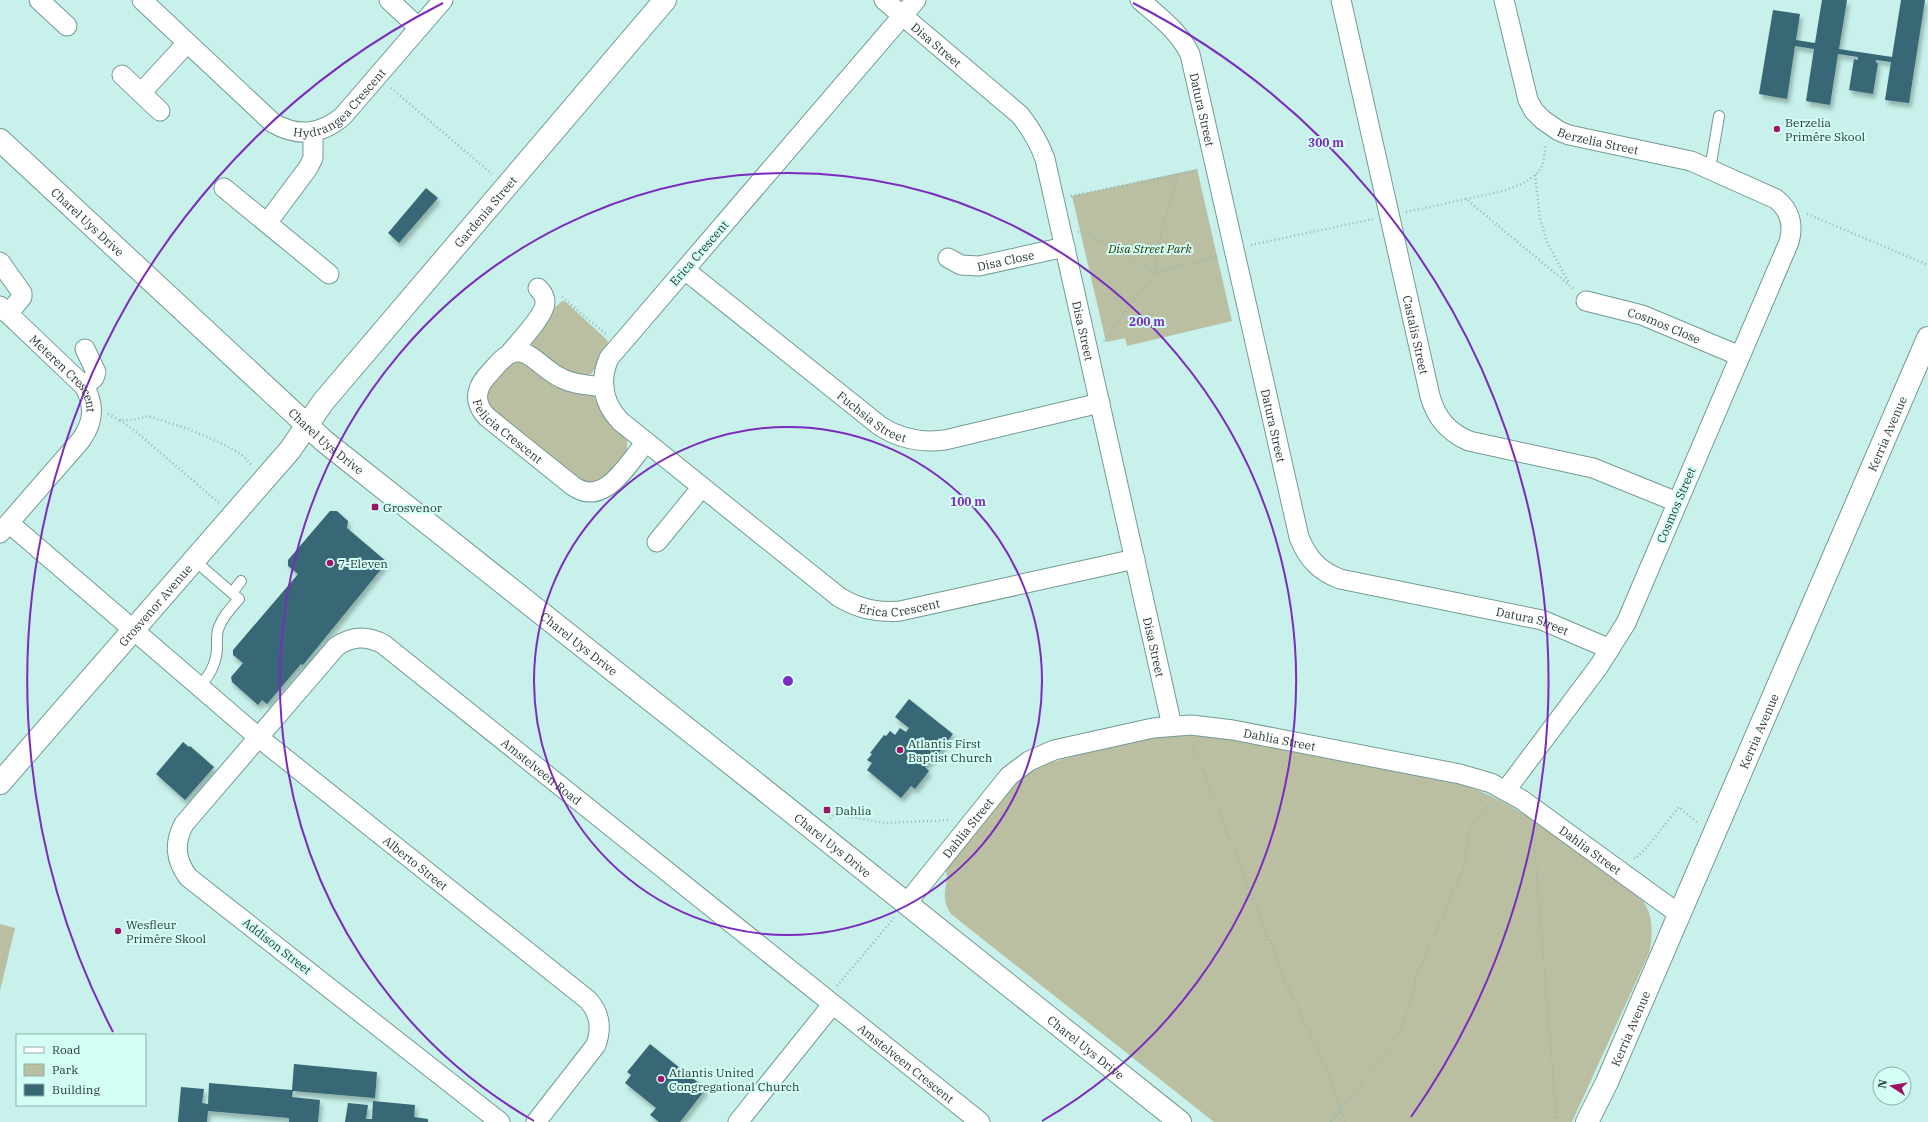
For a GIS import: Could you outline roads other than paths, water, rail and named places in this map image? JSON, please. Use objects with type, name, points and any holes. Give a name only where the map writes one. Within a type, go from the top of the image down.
[{"type":"street","name":"Hydrangea Crescent","points":[[142,0],[273,123],[292,132],[313,132],[324,129],[343,116],[443,0]]},
{"type":"street","points":[[389,0],[419,28]]},
{"type":"street","name":"Gardenia Street","points":[[307,425],[323,402],[665,0]]},
{"type":"street","name":"Disa Street","points":[[884,0],[1020,115],[1041,148],[1064,242],[1172,726]]},
{"type":"street","points":[[902,16],[916,0]]},
{"type":"street","name":"Datura Street","points":[[1140,0],[1180,36],[1190,54],[1299,537],[1312,562],[1330,575],[1340,579],[1542,620],[1610,649]]},
{"type":"street","name":"Castalis Street","points":[[1341,0],[1433,407],[1445,426],[1452,433],[1468,441],[1593,468],[1677,502]]},
{"type":"street","name":"Berzelia Street","points":[[1504,0],[1526,94],[1534,111],[1549,126],[1569,135],[1691,161],[1778,202]]},
{"type":"street","points":[[47,2],[67,26]]},
{"type":"street","name":"Erica Crescent","points":[[902,16],[610,358],[606,367],[604,387],[605,397],[614,414],[646,442],[839,597],[860,608],[872,611],[900,611],[1135,559]]},
{"type":"street","points":[[141,93],[187,42]]},
{"type":"street","points":[[122,75],[160,111]]},
{"type":"street","points":[[267,223],[308,168],[313,158],[313,132]]},
{"type":"street","name":"Charel Uys Drive","points":[[0,140],[307,425],[349,461],[1180,1122]]},
{"type":"street","points":[[224,188],[329,274]]},
{"type":"street","name":"Cosmos Street","points":[[1506,790],[1610,649],[1626,623],[1789,242],[1792,230],[1790,218],[1778,202]]},
{"type":"street","name":"Disa Close","points":[[948,258],[961,265],[979,266],[1064,242]]},
{"type":"street","points":[[0,262],[22,293],[22,297],[4,310]]},
{"type":"street","name":"Fuchsia Street","points":[[685,270],[880,426],[899,436],[922,441],[945,440],[1100,403]]},
{"type":"street","points":[[510,353],[543,311],[545,301],[538,288]]},
{"type":"street","name":"Cosmos Close","points":[[1586,301],[1642,314],[1740,356]]},
{"type":"street","name":"Meteren Crescent","points":[[4,310],[88,394],[92,414],[86,432],[5,528],[133,630]]},
{"type":"street","name":"Kerria Avenue","points":[[1587,1122],[1607,1082],[1928,338]]},
{"type":"street","points":[[84,349],[96,372],[88,394]]},
{"type":"street","points":[[510,353],[522,352],[528,354],[564,380],[579,384],[604,387]]},
{"type":"street","name":"Felicia Crescent","points":[[510,353],[501,359],[481,384],[478,397],[480,409],[487,417],[578,490],[590,493],[605,489],[611,484],[646,442]]},
{"type":"street","name":"Grosvenor Avenue","points":[[0,784],[290,450],[307,425]]},
{"type":"street","points":[[658,542],[702,487]]},
{"type":"street","name":"Alberto Street","points":[[133,630],[258,738],[588,1000],[593,1006],[599,1022],[599,1037],[596,1045],[536,1122]]},
{"type":"street","name":"Amstelveen Road","points":[[258,738],[336,647],[350,639],[357,638],[375,640],[383,644],[829,1002]]},
{"type":"street","name":"Dahlia Street","points":[[906,904],[1009,776],[1019,768],[1041,755],[1054,750],[1135,731],[1191,725],[1233,730],[1460,774],[1492,783],[1506,790],[1536,810],[1679,914]]},
{"type":"street","name":"Addison Street","points":[[258,738],[184,824],[177,841],[178,860],[182,869],[188,876],[500,1122]]},
{"type":"street","points":[[738,1122],[829,1002]]},
{"type":"street","name":"Amstelveen Crescent","points":[[829,1002],[980,1122]]},
{"type":"lane","points":[[1710,170],[1719,116]]},
{"type":"lane","points":[[194,560],[235,596]]},
{"type":"lane","points":[[199,687],[210,674],[214,665],[217,651],[218,628],[235,596],[241,581]]},
{"type":"place","name":"Berzelia Primêre Skool","points":[[1777,129]]},
{"type":"place","name":"Grosvenor","points":[[375,507]]},
{"type":"place","name":"7-Eleven","points":[[330,563]]},
{"type":"place","name":"Atlantis First Baptist Church","points":[[900,750]]},
{"type":"place","name":"Dahlia","points":[[827,810]]},
{"type":"place","name":"Wesfleur Primêre Skool","points":[[118,931]]},
{"type":"place","name":"Atlantis United Congregational Church","points":[[661,1079]]},
{"type":"park label","name":"Disa Street Park","points":[[1150,248]]}]
